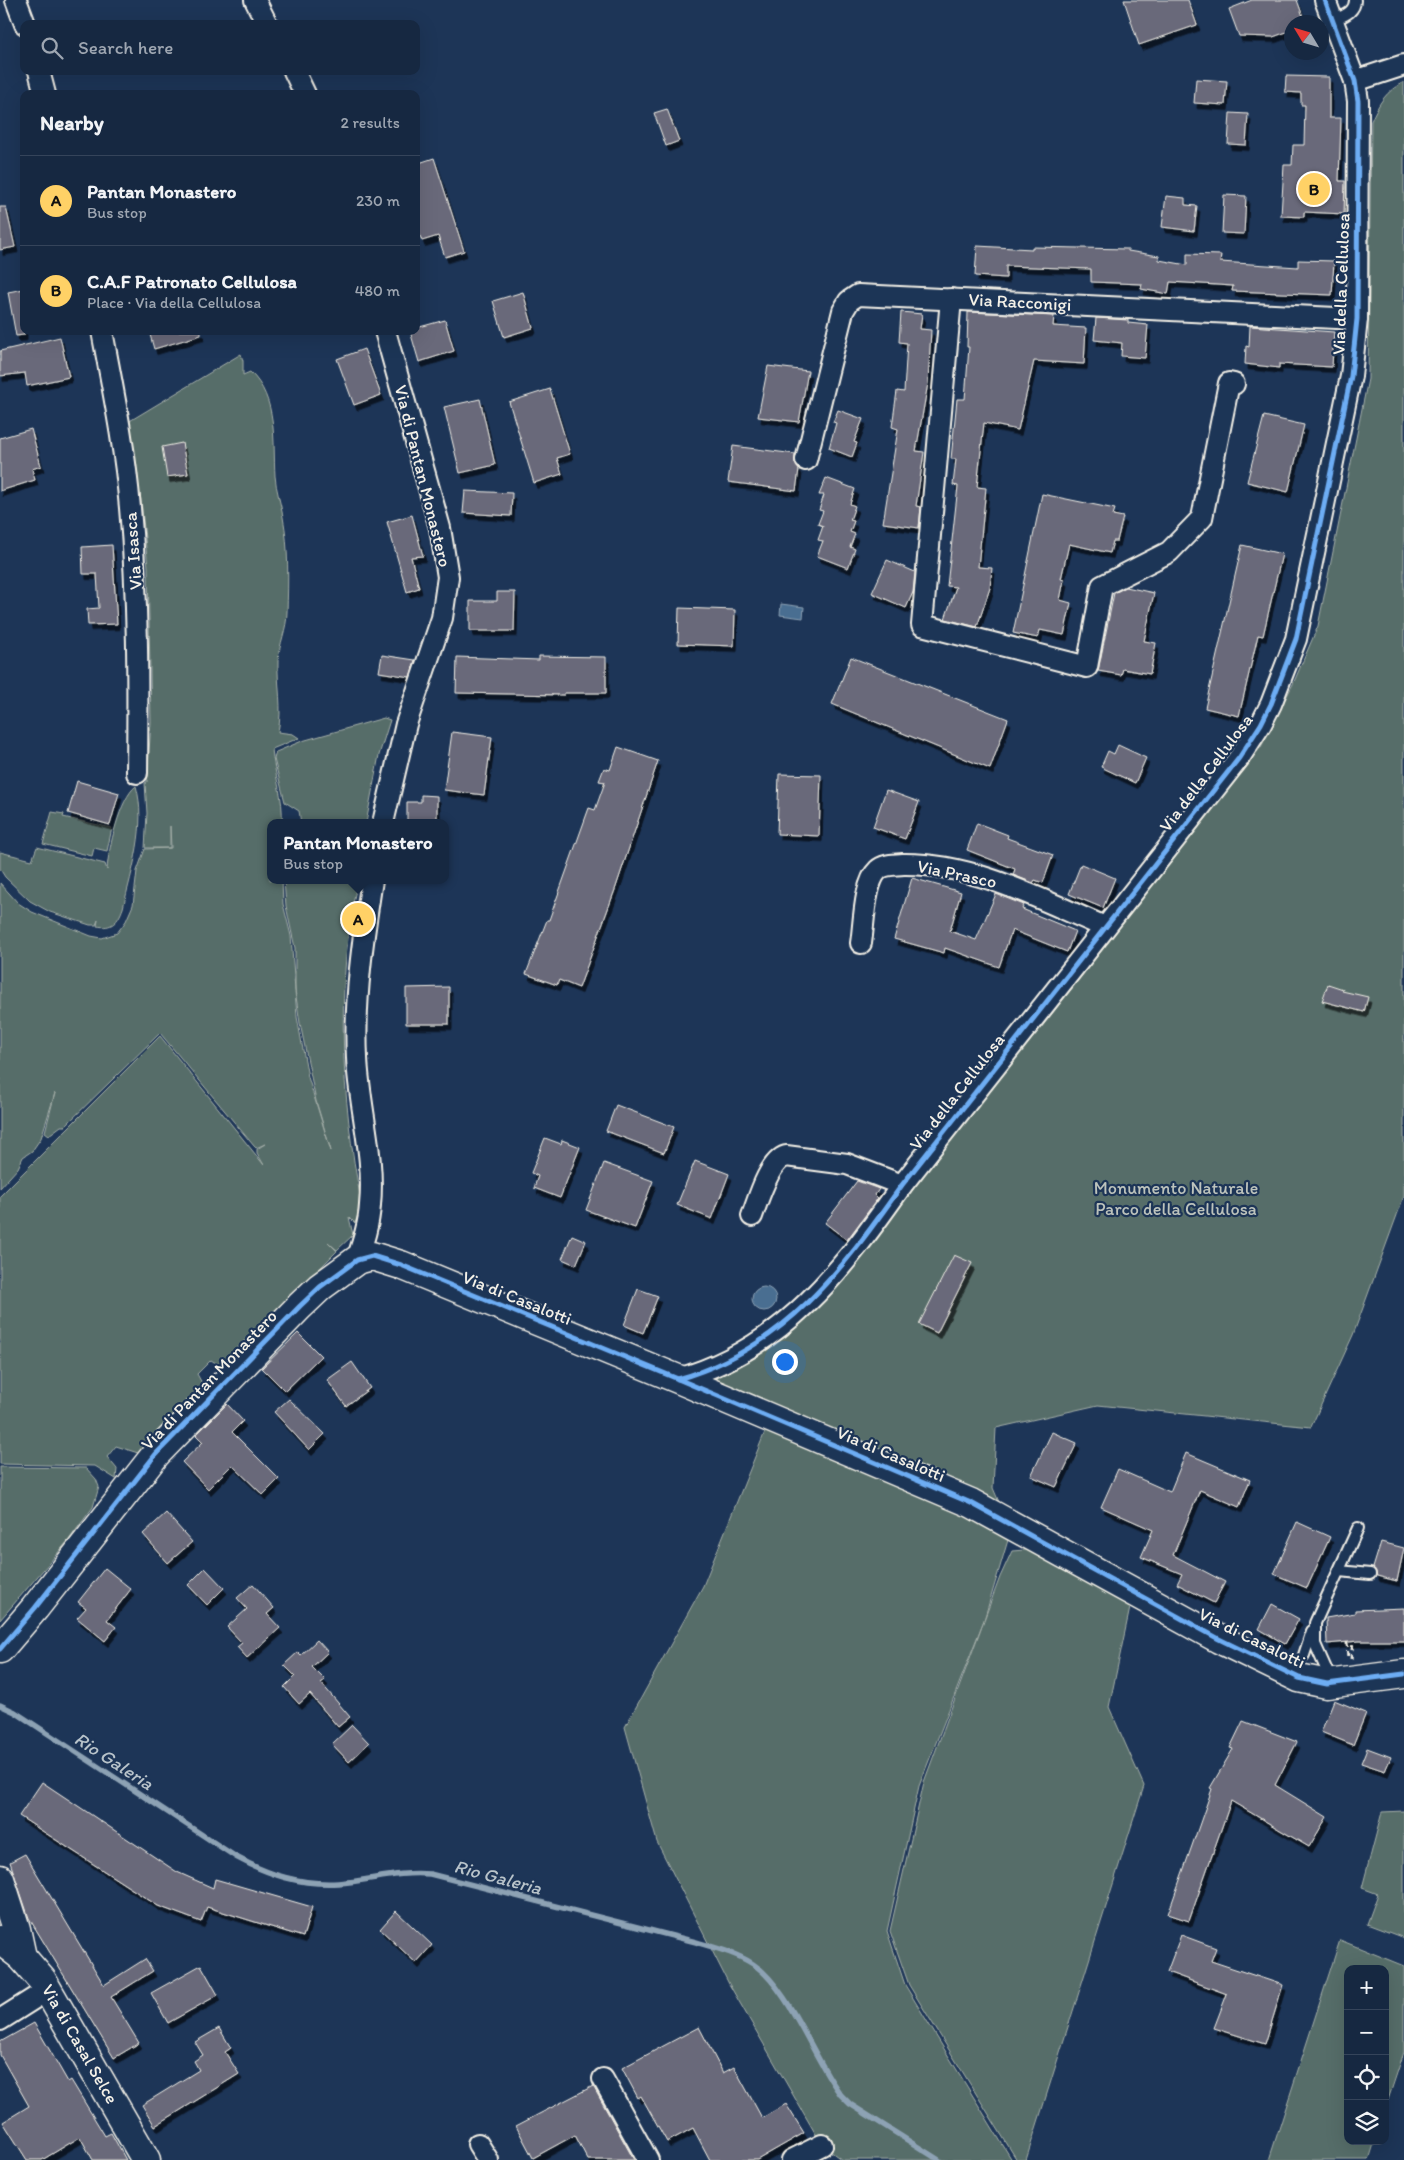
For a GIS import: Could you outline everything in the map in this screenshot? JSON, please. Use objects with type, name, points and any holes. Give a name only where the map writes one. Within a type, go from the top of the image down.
[{"type":"street","points":[[16,0],[24,20]]},
{"type":"street","points":[[255,0],[265,20]]},
{"type":"street","name":"Via della Cellulosa","points":[[678,1379],[723,1363],[762,1341],[794,1316],[824,1286],[859,1246],[902,1185],[1239,758],[1261,724],[1282,678],[1300,623],[1351,376],[1357,319],[1358,101],[1355,81],[1325,0]]},
{"type":"street","points":[[1355,81],[1404,65]]},
{"type":"street","points":[[40,75],[44,90]]},
{"type":"street","points":[[296,75],[303,90]]},
{"type":"street","name":"Via Racconigi","points":[[806,460],[842,315],[849,301],[862,294],[1357,319]]},
{"type":"street","points":[[950,299],[922,626],[1087,667],[1102,586],[1169,552],[1202,518],[1229,383],[1234,384]]},
{"type":"street","name":"Via Isasca","points":[[103,335],[116,407],[130,506],[137,618],[137,773]]},
{"type":"street","name":"Via di Pantan Monastero","points":[[384,819],[406,724],[442,618],[448,577],[440,528],[386,335]]},
{"type":"street","name":"Via Prasco","points":[[862,943],[870,882],[879,869],[890,865],[938,867],[980,876],[1105,927]]},
{"type":"street","points":[[357,1260],[367,1226],[371,1192],[369,1157],[358,1081],[356,1038],[362,958],[371,884]]},
{"type":"street","points":[[752,1216],[772,1168],[780,1158],[786,1156],[847,1164],[902,1185]]},
{"type":"street","name":"Via di Casalotti","points":[[357,1260],[369,1256],[401,1265],[678,1379],[971,1503],[1218,1639],[1299,1678],[1316,1683],[1344,1673],[1404,1674]]},
{"type":"street","name":"Via di Pantan Monastero","points":[[0,1649],[35,1608],[156,1454],[300,1306],[320,1287],[357,1260]]},
{"type":"street","points":[[0,1880],[16,1929],[22,1957]]},
{"type":"street","name":"Via di Casal Selce","points":[[0,1940],[22,1957],[36,1971],[49,1989],[146,2160]]},
{"type":"street","points":[[0,2020],[49,1989]]},
{"type":"street","points":[[603,2080],[648,2160]]},
{"type":"street","points":[[792,2160],[822,2145]]},
{"type":"lane","points":[[1332,21],[1349,13],[1355,6],[1355,0]]},
{"type":"lane","points":[[1304,1655],[1315,1623],[1358,1528]]},
{"type":"lane","points":[[1339,1571],[1370,1574]]},
{"type":"lane","points":[[1315,1623],[1315,1644],[1344,1673]]},
{"type":"path","points":[[1344,1673],[1347,1642]]},
{"type":"path","points":[[1344,1673],[1350,1650],[1353,1650],[1353,1642]]},
{"type":"green space","name":"Monumento Naturale Parco della Cellulosa","points":[[1404,82],[1404,1196],[1353,1335],[1311,1427],[1098,1405],[996,1428],[993,1488],[1011,1530],[984,1620],[919,1786],[887,1931],[905,1985],[1012,2160],[842,2160],[822,2145],[729,1984],[657,1842],[625,1727],[703,1586],[773,1412],[714,1386],[717,1373],[753,1354],[953,1132],[1037,1033],[1261,747],[1293,684],[1318,626],[1368,379],[1371,121],[1384,98],[1392,89]]},
{"type":"green space","points":[[241,354],[243,375],[250,372],[259,383],[270,407],[274,435],[276,481],[285,529],[288,577],[286,624],[278,661],[280,714],[278,732],[293,734],[299,738],[272,749],[282,819],[267,819],[267,884],[282,884],[283,904],[291,936],[295,990],[295,948],[286,906],[284,884],[357,884],[346,957],[343,1040],[349,1123],[361,1200],[355,1223],[349,1217],[353,1235],[337,1250],[328,1242],[337,1251],[222,1367],[211,1360],[197,1374],[203,1385],[138,1453],[116,1446],[107,1457],[117,1469],[116,1479],[95,1466],[0,1464],[0,1196],[160,1036],[264,1165],[257,1153],[257,1149],[265,1144],[256,1148],[254,1146],[160,1033],[65,1126],[61,1126],[49,1135],[45,1132],[55,1093],[41,1138],[32,1151],[23,1157],[18,1168],[0,1188],[0,883],[18,903],[32,912],[91,936],[102,938],[117,933],[126,921],[133,905],[137,871],[145,849],[171,848],[170,826],[170,848],[145,848],[147,813],[145,783],[147,782],[151,722],[148,567],[141,500],[128,422]],"holes":[[[295,990],[316,1101],[331,1151],[308,1077],[297,1017]]]},
{"type":"green space","points":[[384,718],[390,720],[379,755],[367,819],[300,819],[299,811],[285,802],[274,759],[276,752],[302,741]]},
{"type":"green space","points":[[136,786],[140,816],[137,847],[123,908],[117,921],[102,927],[97,926],[98,920],[96,925],[90,925],[50,912],[30,901],[5,877],[0,869],[0,852],[32,860],[37,847],[105,864],[107,870],[112,838],[120,813],[130,792]]},
{"type":"green space","points":[[52,812],[64,814],[63,817],[112,828],[107,851],[94,848],[92,856],[43,844]]},
{"type":"green space","points":[[0,1467],[86,1468],[96,1479],[99,1487],[93,1507],[68,1541],[0,1620]]},
{"type":"green space","points":[[1037,1549],[1131,1603],[1109,1707],[1144,1786],[1026,2160],[1017,2160],[909,1985],[890,1931],[924,1782],[1000,1577],[1012,1551]]},
{"type":"green space","points":[[1404,1811],[1404,1938],[1367,1924],[1378,1894],[1362,1888],[1382,1812]]},
{"type":"green space","points":[[1340,1940],[1404,1966],[1404,2052],[1389,2097],[1389,1965],[1344,1965],[1344,2145],[1374,2145],[1369,2160],[1269,2160]]},
{"type":"water","points":[[781,604],[804,607],[803,618],[780,615]]},
{"type":"water","points":[[764,1287],[772,1291],[776,1299],[772,1307],[764,1311],[756,1307],[752,1299],[756,1291]]},
{"type":"building","points":[[1124,0],[1188,0],[1197,25],[1139,45]]},
{"type":"building","points":[[1252,0],[1297,0],[1302,15],[1284,15],[1284,33],[1273,37],[1239,36],[1229,9]]},
{"type":"building","points":[[1286,76],[1329,77],[1329,118],[1341,118],[1339,181],[1345,181],[1344,214],[1304,212],[1304,217],[1281,216],[1284,165],[1292,165],[1293,145],[1304,145],[1305,105],[1301,105],[1301,93],[1285,92]]},
{"type":"building","points":[[1196,79],[1227,81],[1225,105],[1194,103]]},
{"type":"building","points":[[667,109],[679,141],[666,146],[654,113]]},
{"type":"building","points":[[1230,113],[1248,114],[1246,145],[1228,144]]},
{"type":"building","points":[[434,158],[464,251],[445,257],[438,236],[422,241],[420,236],[420,163]]},
{"type":"building","points":[[1224,195],[1246,196],[1244,234],[1222,233]]},
{"type":"building","points":[[1166,196],[1185,198],[1185,205],[1197,206],[1194,231],[1162,227]]},
{"type":"building","points":[[0,207],[6,207],[15,247],[0,250]]},
{"type":"building","points":[[977,246],[1032,249],[1032,247],[1128,249],[1128,251],[1159,256],[1159,260],[1187,265],[1187,254],[1221,255],[1220,262],[1298,267],[1298,260],[1334,261],[1332,295],[1232,291],[1233,286],[1170,282],[1168,294],[1141,289],[1142,284],[1091,282],[1091,269],[1006,266],[1006,278],[975,276]]},
{"type":"building","points":[[20,290],[20,335],[24,335],[16,336],[8,292]]},
{"type":"building","points":[[523,292],[533,328],[504,337],[493,301]]},
{"type":"building","points":[[901,312],[922,314],[920,329],[931,330],[928,383],[916,451],[924,452],[916,506],[921,507],[919,528],[883,523],[898,429],[892,427],[897,391],[904,392],[907,343],[899,342]]},
{"type":"building","points":[[968,312],[1054,316],[1053,326],[1086,328],[1084,364],[1034,361],[1018,430],[984,423],[977,487],[986,488],[978,567],[992,568],[990,588],[977,627],[945,619],[956,587],[947,586],[958,486],[953,485],[956,459],[951,459],[957,399],[965,399],[969,347],[967,347]]},
{"type":"building","points":[[1096,318],[1128,320],[1128,323],[1148,325],[1145,358],[1121,356],[1122,343],[1094,340]]},
{"type":"building","points":[[445,320],[454,351],[419,362],[411,335],[420,335],[420,327]]},
{"type":"building","points":[[1250,326],[1334,332],[1332,367],[1279,364],[1279,368],[1245,364],[1246,346],[1249,347]]},
{"type":"building","points":[[150,335],[201,335],[154,349]]},
{"type":"building","points":[[60,337],[69,377],[27,386],[25,373],[0,376],[0,351]]},
{"type":"building","points":[[364,349],[381,395],[354,405],[337,359]]},
{"type":"building","points":[[768,366],[808,371],[799,422],[758,417]]},
{"type":"building","points":[[550,389],[570,454],[557,458],[562,474],[534,483],[509,402]]},
{"type":"building","points":[[480,399],[495,465],[460,473],[444,407]]},
{"type":"building","points":[[838,410],[863,419],[854,442],[857,443],[852,457],[829,448],[836,423],[833,422]]},
{"type":"building","points":[[1264,416],[1304,425],[1288,492],[1247,482]]},
{"type":"building","points":[[31,429],[41,466],[32,469],[35,480],[0,491],[0,438]]},
{"type":"building","points":[[182,443],[188,474],[167,477],[162,447]]},
{"type":"building","points":[[733,446],[795,454],[795,463],[799,469],[796,491],[728,482]]},
{"type":"building","points":[[826,478],[855,489],[850,504],[855,506],[850,520],[854,521],[850,532],[855,534],[850,547],[855,549],[848,568],[817,556],[823,541],[818,540],[823,526],[818,524],[823,511],[819,510],[824,495],[819,495]]},
{"type":"building","points":[[465,491],[512,493],[511,516],[463,513]]},
{"type":"building","points":[[1042,494],[1115,509],[1113,515],[1123,517],[1117,541],[1113,541],[1110,553],[1069,544],[1061,579],[1064,580],[1060,600],[1071,603],[1064,635],[1040,630],[1038,638],[1013,633]]},
{"type":"building","points":[[412,515],[423,556],[411,557],[419,588],[407,592],[387,522]]},
{"type":"building","points":[[112,545],[117,624],[88,625],[87,609],[99,608],[97,574],[83,574],[82,547]]},
{"type":"building","points":[[1242,545],[1282,554],[1263,636],[1258,635],[1239,716],[1205,708]]},
{"type":"building","points":[[887,560],[915,572],[913,592],[906,608],[872,593]]},
{"type":"building","points":[[1126,587],[1154,593],[1144,641],[1156,643],[1150,674],[1123,669],[1121,675],[1098,671],[1114,593]]},
{"type":"building","points":[[497,592],[515,592],[514,631],[470,631],[470,601],[497,601]]},
{"type":"building","points":[[679,608],[735,610],[734,646],[678,644]]},
{"type":"building","points":[[382,655],[415,660],[410,677],[379,672]]},
{"type":"building","points":[[539,656],[606,657],[606,693],[564,693],[564,695],[456,693],[457,657],[539,660]]},
{"type":"building","points":[[851,657],[1008,719],[990,769],[832,704]]},
{"type":"building","points":[[452,732],[492,737],[484,795],[444,790]]},
{"type":"building","points":[[1118,745],[1146,758],[1135,783],[1101,767],[1108,751],[1114,754]]},
{"type":"building","points":[[618,747],[658,761],[616,887],[579,988],[559,980],[557,985],[526,974],[547,920],[549,920],[589,808],[595,810],[605,782],[599,781],[604,768],[610,770]]},
{"type":"building","points":[[779,774],[821,775],[819,836],[777,834]]},
{"type":"building","points":[[77,781],[119,793],[110,825],[68,813]]},
{"type":"building","points":[[886,790],[919,802],[905,839],[873,827]]},
{"type":"building","points":[[421,795],[437,796],[437,819],[407,819],[407,802],[421,802]]},
{"type":"building","points":[[977,823],[1008,835],[1007,838],[1053,855],[1043,883],[1035,880],[1033,883],[1013,875],[1015,869],[967,850]]},
{"type":"building","points":[[1081,864],[1115,878],[1103,908],[1069,894]]},
{"type":"building","points":[[912,878],[961,892],[950,931],[976,940],[996,894],[1024,905],[1022,909],[1075,931],[1067,952],[1012,930],[999,967],[945,948],[944,953],[894,939]]},
{"type":"building","points":[[1328,984],[1343,989],[1342,991],[1368,997],[1364,1012],[1322,1001]]},
{"type":"building","points":[[449,987],[449,1024],[406,1024],[406,988]]},
{"type":"building","points":[[616,1105],[674,1127],[664,1153],[606,1131]]},
{"type":"building","points":[[545,1138],[561,1144],[562,1140],[580,1147],[560,1198],[534,1188],[538,1176],[531,1173]]},
{"type":"building","points":[[695,1161],[729,1174],[712,1219],[677,1205]]},
{"type":"building","points":[[604,1163],[653,1181],[635,1228],[586,1210]]},
{"type":"building","points":[[857,1181],[879,1189],[875,1195],[878,1198],[847,1240],[825,1223]]},
{"type":"building","points":[[572,1235],[586,1241],[576,1265],[562,1259]]},
{"type":"building","points":[[954,1255],[972,1263],[937,1333],[919,1324]]},
{"type":"building","points":[[638,1289],[658,1296],[643,1333],[624,1325]]},
{"type":"building","points":[[298,1333],[321,1356],[285,1391],[262,1368]]},
{"type":"building","points":[[352,1362],[370,1388],[346,1406],[327,1380]]},
{"type":"building","points":[[289,1399],[325,1434],[309,1450],[274,1412]]},
{"type":"building","points":[[227,1404],[243,1421],[232,1432],[279,1479],[263,1495],[232,1465],[208,1489],[182,1462],[203,1442],[196,1435]]},
{"type":"building","points":[[1052,1432],[1077,1443],[1056,1487],[1031,1476]]},
{"type":"building","points":[[1186,1453],[1250,1480],[1239,1507],[1200,1490],[1173,1555],[1225,1582],[1214,1603],[1177,1584],[1182,1574],[1141,1557],[1153,1530],[1101,1507],[1118,1469],[1170,1492]]},
{"type":"building","points":[[166,1513],[192,1542],[168,1563],[143,1534]]},
{"type":"building","points":[[1297,1522],[1330,1537],[1307,1588],[1274,1574]]},
{"type":"building","points":[[1381,1542],[1404,1548],[1397,1581],[1377,1576],[1373,1568]]},
{"type":"building","points":[[105,1568],[131,1589],[107,1620],[116,1627],[105,1641],[77,1618],[86,1608],[78,1602]]},
{"type":"building","points":[[205,1568],[224,1588],[207,1605],[188,1585]]},
{"type":"building","points":[[253,1584],[274,1608],[267,1614],[280,1628],[247,1658],[237,1647],[242,1643],[227,1627],[247,1609],[237,1598]]},
{"type":"building","points":[[1272,1604],[1299,1619],[1285,1644],[1259,1629]]},
{"type":"building","points":[[1404,1608],[1404,1641],[1359,1641],[1327,1644],[1326,1618],[1355,1613],[1355,1610]]},
{"type":"building","points":[[317,1640],[328,1652],[312,1667],[325,1680],[321,1683],[350,1717],[338,1727],[310,1694],[299,1704],[284,1687],[295,1676],[284,1665],[298,1652],[301,1655]]},
{"type":"building","points":[[1334,1700],[1366,1713],[1353,1745],[1321,1732]]},
{"type":"building","points":[[1243,1721],[1297,1742],[1275,1785],[1327,1817],[1309,1847],[1231,1801],[1189,1921],[1168,1914],[1212,1789],[1210,1788],[1233,1749],[1230,1748]]},
{"type":"building","points":[[352,1725],[369,1743],[349,1762],[332,1744]]},
{"type":"building","points":[[1367,1748],[1391,1757],[1385,1771],[1361,1763]]},
{"type":"building","points":[[42,1782],[177,1872],[213,1888],[215,1879],[312,1907],[303,1937],[207,1907],[201,1922],[158,1906],[19,1816]]},
{"type":"building","points":[[25,1854],[104,1985],[145,1959],[153,1971],[111,1997],[139,2043],[114,2058],[29,1918],[10,1862]]},
{"type":"building","points":[[396,1911],[432,1945],[416,1963],[380,1929]]},
{"type":"building","points":[[1181,1935],[1216,1948],[1211,1961],[1283,1985],[1265,2044],[1214,2028],[1227,1994],[1167,1972]]},
{"type":"building","points":[[201,1965],[218,1995],[168,2023],[151,1993]]},
{"type":"building","points":[[34,2023],[68,2082],[71,2080],[105,2136],[111,2133],[126,2160],[93,2160],[80,2137],[42,2160],[27,2160],[3,2122],[29,2106],[0,2055],[0,2042]]},
{"type":"building","points":[[699,2027],[723,2073],[734,2067],[762,2118],[786,2104],[804,2133],[757,2160],[710,2160],[693,2128],[667,2142],[641,2096],[638,2098],[622,2068]]},
{"type":"building","points":[[219,2028],[231,2048],[225,2052],[239,2074],[155,2126],[142,2105],[199,2070],[194,2061],[203,2055],[195,2042]]},
{"type":"building","points":[[593,2086],[634,2160],[588,2160],[575,2135],[533,2158],[516,2126]]},
{"type":"waterway","name":"Rio Galeria","points":[[0,1705],[15,1712],[236,1857],[273,1874],[285,1878],[324,1883],[350,1882],[418,1873],[430,1874],[696,1942],[740,1957],[753,1964],[778,1989],[790,2006],[841,2095],[850,2104],[939,2160]]},
{"type":"cycle path","points":[[678,1379],[716,1366],[749,1348],[780,1327],[833,1276],[857,1247],[902,1185],[1239,758],[1261,724],[1271,704],[1296,639],[1351,376],[1357,319],[1358,101],[1355,81],[1325,0]]},
{"type":"cycle path","points":[[0,1649],[35,1608],[156,1454],[320,1287],[357,1260],[372,1256],[401,1265],[678,1379],[971,1503],[1219,1639],[1299,1678],[1327,1684],[1404,1674]]},
{"type":"place","name":"C.A.F Patronato Cellulosa","points":[[1314,189]]},
{"type":"place","name":"Pantan Monastero","points":[[358,919]]}]
